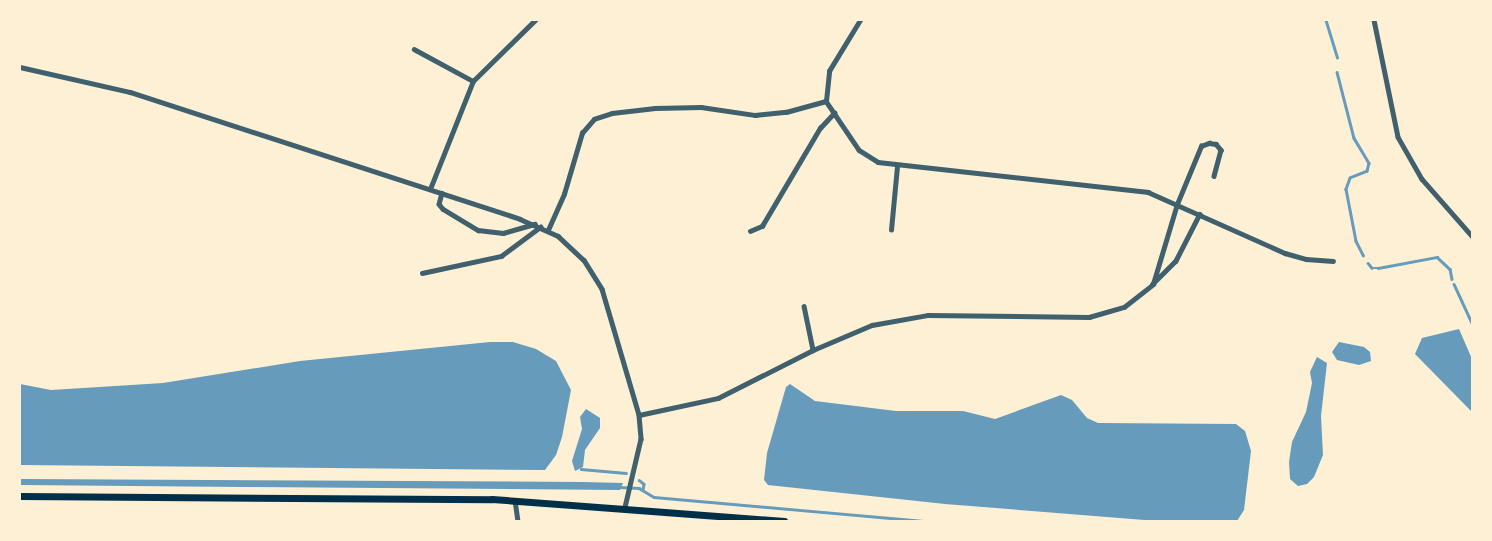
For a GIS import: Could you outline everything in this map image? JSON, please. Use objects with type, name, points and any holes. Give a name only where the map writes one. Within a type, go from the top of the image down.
[{"type":"main road","points":[[20,496],[515,500],[625,507],[784,521]]},
{"type":"street","points":[[430,189],[473,82],[535,20]]},
{"type":"street","points":[[860,20],[829,71],[826,101],[859,150],[874,160],[897,166],[1148,192],[1285,253],[1306,259],[1333,261]]},
{"type":"street","points":[[1374,20],[1398,137],[1422,179],[1472,236]]},
{"type":"street","points":[[414,49],[473,82]]},
{"type":"street","points":[[20,67],[130,92],[430,189],[548,230],[584,260],[602,289],[639,415],[641,439],[627,491],[625,507]]},
{"type":"street","points":[[548,230],[564,194],[582,133],[594,119],[612,113],[655,108],[701,107],[755,116],[786,112],[826,101]]},
{"type":"street","points":[[750,231],[762,226],[820,128],[834,113]]},
{"type":"street","points":[[1153,284],[1177,204],[1201,146],[1209,143],[1216,144],[1221,150],[1214,176]]},
{"type":"street","points":[[891,230],[897,166]]},
{"type":"street","points":[[442,193],[440,204],[443,209],[478,230],[503,233],[534,224]]},
{"type":"street","points":[[639,415],[718,398],[813,350],[872,325],[928,315],[1089,318],[1124,307],[1153,284],[1176,260],[1200,214]]},
{"type":"street","points":[[422,273],[501,256],[540,227]]},
{"type":"street","points":[[804,306],[813,350]]},
{"type":"street","points":[[515,500],[518,521]]},
{"type":"water","points":[[1459,329],[1472,359],[1472,412],[1415,354],[1422,338]]},
{"type":"water","points":[[490,342],[513,342],[536,349],[556,361],[571,390],[562,437],[556,455],[545,470],[20,465],[20,384],[51,390],[163,383],[300,361]]},
{"type":"water","points":[[1339,342],[1364,347],[1370,352],[1371,361],[1359,365],[1337,360],[1332,352]]},
{"type":"water","points":[[1317,357],[1327,363],[1321,416],[1323,455],[1314,477],[1307,484],[1298,486],[1290,479],[1289,462],[1292,442],[1306,412],[1312,383],[1310,372]]},
{"type":"water","points":[[790,384],[815,401],[896,411],[963,411],[995,419],[1061,395],[1072,400],[1087,418],[1098,423],[1236,424],[1245,431],[1251,451],[1244,510],[1237,521],[1157,521],[945,504],[768,485],[764,480],[767,453],[786,387]]},
{"type":"water","points":[[586,409],[600,418],[600,428],[585,450],[583,467],[575,471],[572,461],[582,429],[580,417]]},
{"type":"water","points":[[20,479],[623,483],[620,490],[20,485]]},
{"type":"waterway","points":[[1326,20],[1337,57]]},
{"type":"waterway","points":[[1337,72],[1354,138],[1369,163],[1367,171],[1350,178],[1346,189],[1356,241],[1363,255]]},
{"type":"waterway","points":[[1368,263],[1372,268],[1378,268],[1437,257],[1450,269],[1452,279]]},
{"type":"waterway","points":[[1454,284],[1472,323]]},
{"type":"waterway","points":[[581,469],[626,473]]},
{"type":"waterway","points":[[639,480],[644,484],[643,490]]},
{"type":"waterway","points":[[619,487],[639,488],[654,497],[921,521]]}]
